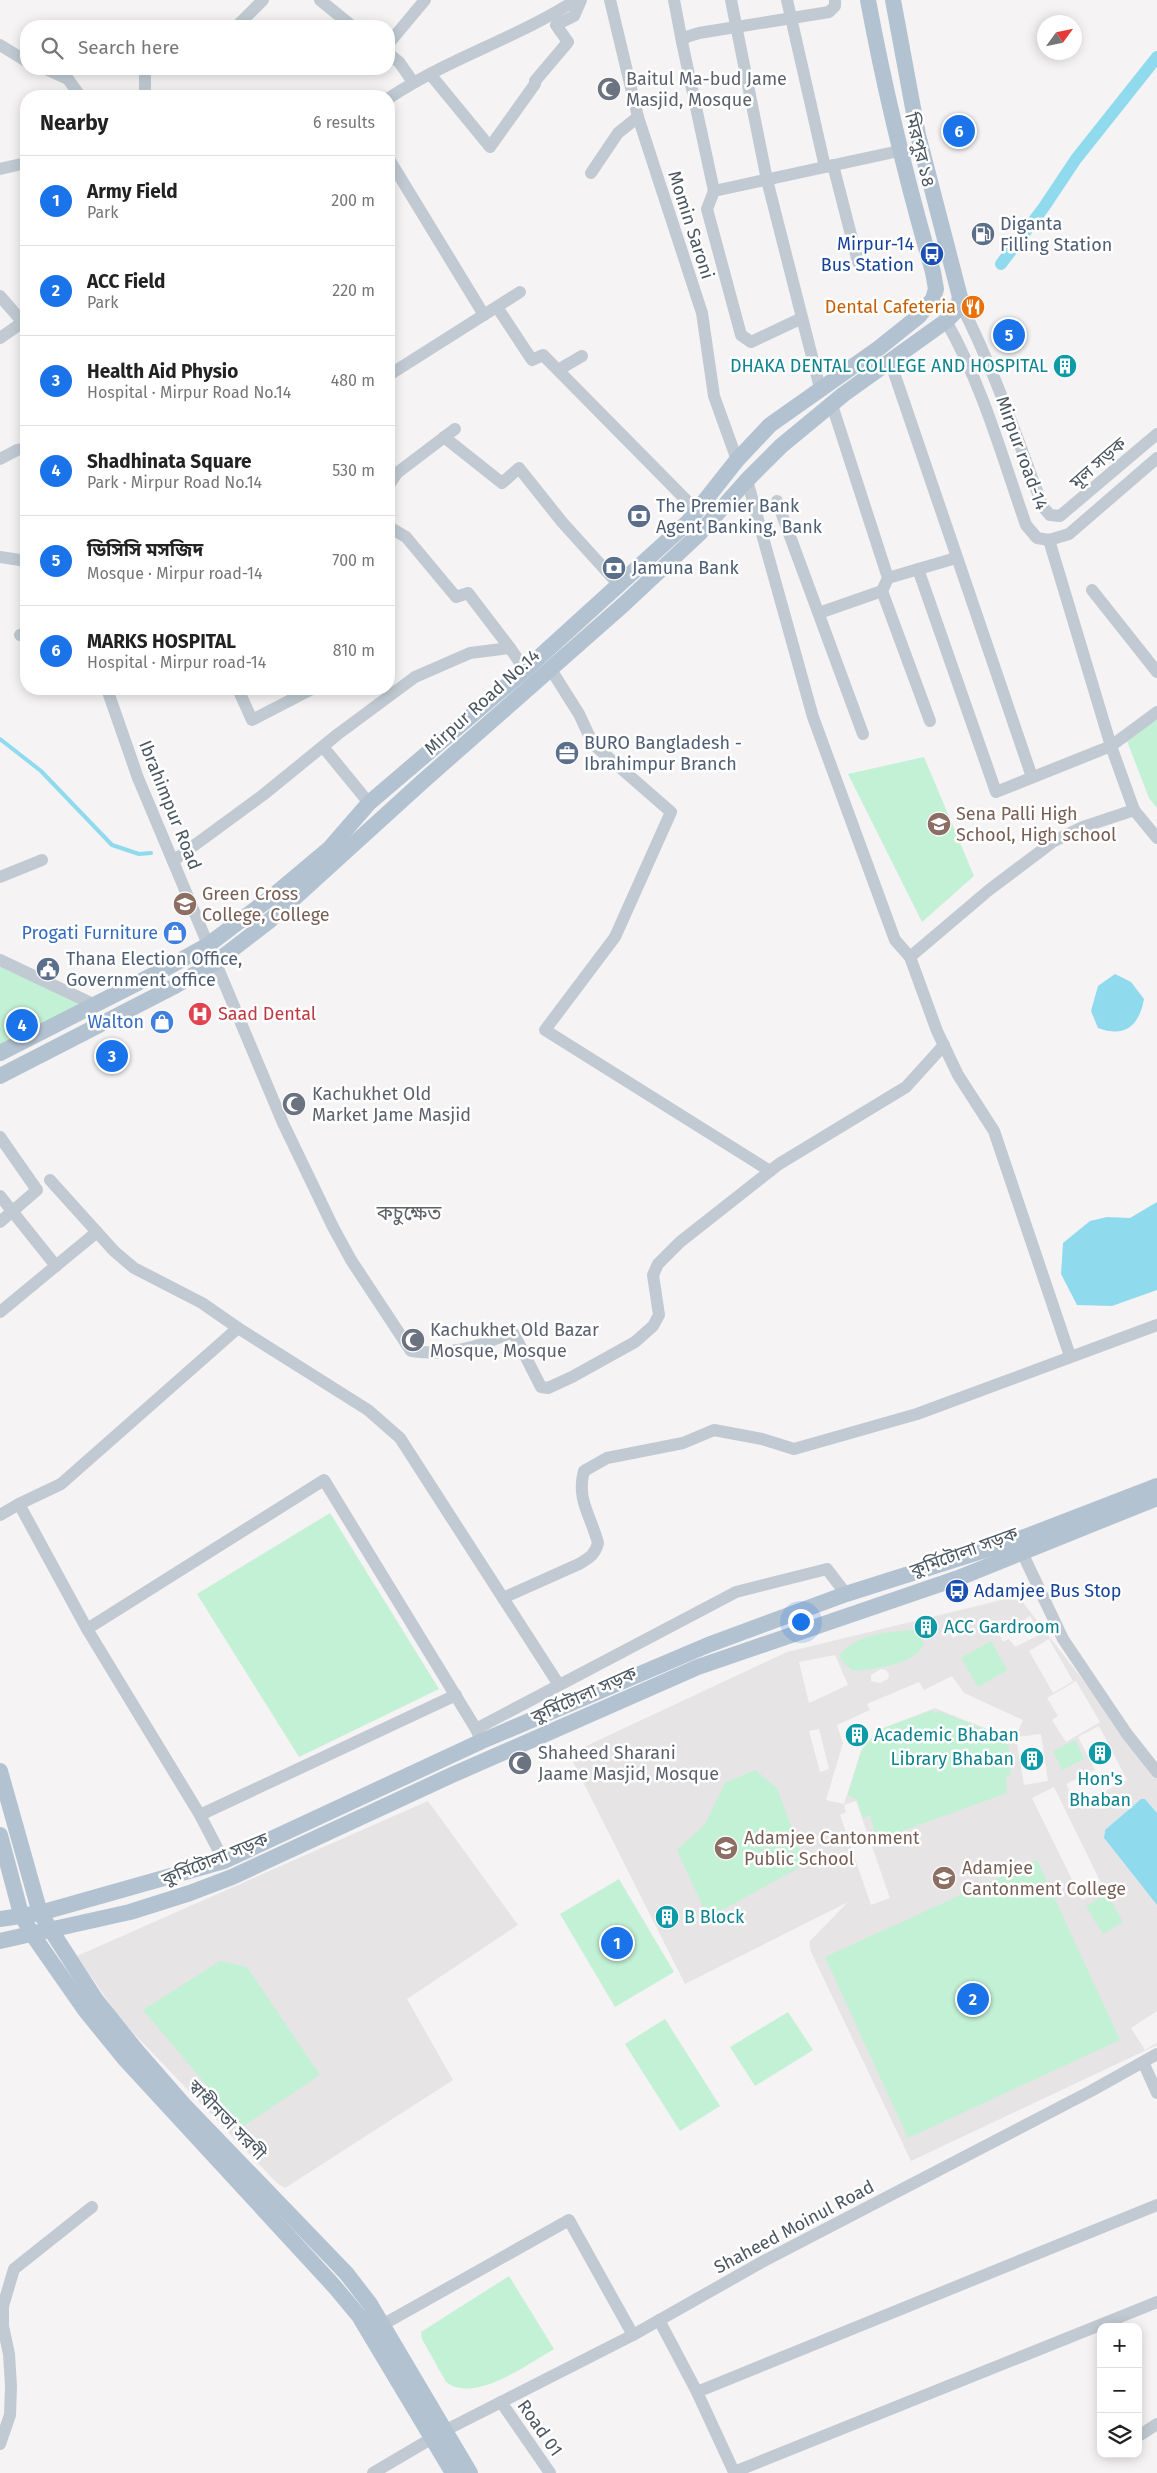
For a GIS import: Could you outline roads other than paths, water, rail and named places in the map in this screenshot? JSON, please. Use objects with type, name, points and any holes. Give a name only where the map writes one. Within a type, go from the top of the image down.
[{"type":"main road","name":"মিরপুর ১৪","points":[[868,0],[899,151],[933,272],[936,289],[928,307]]},
{"type":"main road","name":"Mirpur road-14","points":[[893,0],[918,135],[950,257],[954,311]]},
{"type":"main road","name":"Mirpur Road No.14","points":[[0,1053],[208,945],[272,896],[329,849],[369,803],[524,670],[688,522],[737,460],[770,425],[904,329],[928,307]]},
{"type":"main road","name":"Mirpur Road No.14","points":[[0,1076],[173,987],[216,962],[268,922],[550,668],[623,605],[699,534],[747,480],[781,446],[954,311]]},
{"type":"main road","name":"কুর্মিটোলা সড়ক","points":[[0,1941],[130,1912],[190,1893],[232,1876],[452,1775],[698,1667],[961,1577],[1019,1546],[1157,1486]]},
{"type":"main road","name":"কুর্মিটোলা সড়ক","points":[[0,1919],[21,1914],[40,1913],[224,1861],[479,1735],[708,1645],[846,1594],[1019,1546],[1157,1498]]},
{"type":"main road","name":"স্বাধীনতা সরণী","points":[[0,1771],[40,1913],[96,2000],[184,2105],[346,2273],[370,2304],[470,2473]]},
{"type":"main road","name":"স্বাধীনতা সরণী","points":[[0,1835],[21,1914],[32,1934],[85,2010],[124,2058],[334,2286],[359,2316],[453,2473]]},
{"type":"street","points":[[243,20],[263,0]]},
{"type":"street","points":[[320,0],[345,20]]},
{"type":"street","points":[[395,35],[425,0]]},
{"type":"street","points":[[395,94],[412,82],[576,0]]},
{"type":"street","points":[[430,74],[490,147],[526,98],[535,81],[568,42],[556,25],[574,16],[581,0]]},
{"type":"street","name":"Momin Saroni","points":[[610,0],[638,117],[702,313],[714,396],[737,460]]},
{"type":"street","points":[[674,0],[714,192],[707,209],[741,336],[751,342],[802,318]]},
{"type":"street","points":[[731,0],[768,180],[820,388]]},
{"type":"street","points":[[787,0],[829,166],[858,262]]},
{"type":"street","points":[[682,42],[686,37],[699,33],[829,12],[835,6],[835,0]]},
{"type":"street","points":[[0,45],[20,57]]},
{"type":"street","points":[[395,59],[412,82]]},
{"type":"street","points":[[59,75],[68,79],[76,90]]},
{"type":"street","points":[[145,75],[145,90]]},
{"type":"street","points":[[591,172],[618,132],[638,117]]},
{"type":"street","points":[[714,192],[899,151]]},
{"type":"street","points":[[0,169],[20,164]]},
{"type":"street","points":[[395,169],[484,316]]},
{"type":"street","points":[[395,371],[520,292]]},
{"type":"street","points":[[0,296],[20,314]]},
{"type":"street","points":[[497,307],[532,360],[543,355],[696,511]]},
{"type":"street","name":"Mirpur road-14","points":[[954,311],[973,327],[1044,507],[1050,515],[1060,516]]},
{"type":"street","name":"Mirpur road-14","points":[[954,311],[960,347],[985,406],[1026,524],[1037,538],[1050,540]]},
{"type":"street","points":[[0,338],[20,320]]},
{"type":"street","points":[[558,370],[582,356]]},
{"type":"street","points":[[890,361],[1032,777]]},
{"type":"street","points":[[832,405],[888,578],[882,591],[930,721]]},
{"type":"street","points":[[395,476],[455,429]]},
{"type":"street","name":"মূল সড়ক","points":[[1060,516],[1157,434]]},
{"type":"street","points":[[444,437],[502,483],[519,468],[562,522],[619,585]]},
{"type":"street","points":[[0,460],[20,449]]},
{"type":"street","name":"মূল সড়ক","points":[[1050,540],[1069,534],[1157,458]]},
{"type":"street","points":[[747,480],[813,717],[895,940],[910,957],[944,1045],[958,1075],[994,1131],[1070,1356]]},
{"type":"street","points":[[777,501],[863,734]]},
{"type":"street","points":[[395,530],[406,536],[456,597],[468,593],[510,648],[524,670]]},
{"type":"street","points":[[1050,540],[1111,746],[1134,810],[1157,838]]},
{"type":"street","points":[[0,557],[20,560]]},
{"type":"street","points":[[888,578],[956,558]]},
{"type":"street","points":[[918,569],[996,792],[1111,746],[1157,712]]},
{"type":"street","points":[[1092,590],[1157,672]]},
{"type":"street","points":[[819,613],[882,591]]},
{"type":"street","points":[[395,691],[414,677],[470,653],[510,648]]},
{"type":"street","points":[[550,668],[579,714],[593,744],[671,812],[615,937],[545,1030],[770,1171],[906,1087],[944,1045]]},
{"type":"street","name":"Ibrahimpur Road","points":[[108,695],[138,778],[283,1123],[351,1260],[411,1351],[433,1354],[478,1347],[510,1333],[514,1334],[541,1387],[548,1388],[572,1377],[635,1342],[653,1326],[658,1315],[653,1275],[658,1264],[680,1242],[770,1171]]},
{"type":"street","points":[[241,695],[252,720],[300,695]]},
{"type":"street","points":[[173,861],[324,748],[338,734],[390,695]]},
{"type":"street","points":[[324,748],[369,803]]},
{"type":"street","points":[[910,957],[989,890],[1054,841],[1083,827],[1134,810]]},
{"type":"street","points":[[0,877],[42,860]]},
{"type":"street","points":[[0,960],[95,1005]]},
{"type":"street","points":[[0,1136],[37,1190],[0,1222]]},
{"type":"street","points":[[50,1180],[114,1251],[134,1268],[202,1303],[238,1328],[368,1410],[400,1438],[559,1685]]},
{"type":"street","points":[[0,1196],[56,1266]]},
{"type":"street","points":[[0,1312],[97,1232]]},
{"type":"street","points":[[503,1598],[579,1564],[590,1558],[596,1551],[598,1543],[581,1495],[580,1484],[584,1471],[607,1458],[684,1443],[714,1430],[762,1439],[794,1449],[917,1414],[1157,1325]]},
{"type":"street","points":[[0,1515],[61,1484],[238,1328]]},
{"type":"street","points":[[87,1630],[324,1480],[479,1735],[559,1685],[736,1592],[828,1570],[846,1594]]},
{"type":"street","points":[[19,1504],[87,1630],[200,1815],[224,1861]]},
{"type":"street","points":[[1019,1546],[1063,1638],[1127,1734],[1157,1772]]},
{"type":"street","points":[[200,1815],[456,1695]]},
{"type":"street","name":"Shaheed Moinul Road","points":[[374,2473],[446,2430],[633,2335],[762,2262],[1157,2054]]},
{"type":"street","points":[[1143,2062],[1157,2093]]},
{"type":"street","points":[[698,2392],[1157,2205]]},
{"type":"street","points":[[0,2444],[10,2415],[9,2354],[3,2326],[3,2306],[14,2269],[92,2207]]},
{"type":"street","points":[[382,2325],[569,2220],[633,2335]]},
{"type":"street","points":[[0,2276],[9,2289]]},
{"type":"street","points":[[659,2320],[698,2392],[734,2472],[1157,2302]]},
{"type":"street","name":"Road 01","points":[[501,2402],[550,2473]]},
{"type":"street","points":[[1142,2433],[1157,2424]]},
{"type":"water","points":[[1115,974],[1131,982],[1144,999],[1142,1008],[1134,1023],[1123,1030],[1108,1031],[1098,1028],[1091,1011],[1098,986]]},
{"type":"water","points":[[1157,1202],[1157,1290],[1112,1306],[1077,1305],[1061,1274],[1063,1243],[1090,1221],[1107,1217],[1130,1218]]},
{"type":"water","points":[[1141,1799],[1145,1799],[1157,1813],[1157,1905],[1104,1838],[1105,1830]]},
{"type":"waterway","points":[[1001,264],[1044,207],[1076,159],[1157,57]]},
{"type":"waterway","points":[[0,739],[41,771],[112,845],[139,854],[151,853]]},
{"type":"place","name":"Baitul Ma-bud Jame Masjid, Mosque","points":[[609,89]]},
{"type":"place","name":"MARKS HOSPITAL","points":[[959,131]]},
{"type":"place","name":"Diganta Filling Station","points":[[983,234]]},
{"type":"place","name":"Mirpur-14 Bus Station","points":[[932,254]]},
{"type":"place","name":"Dental Cafeteria","points":[[973,307]]},
{"type":"place","name":"ডিসিসি মসজিদ","points":[[1009,335]]},
{"type":"place","name":"DHAKA DENTAL COLLEGE AND HOSPITAL","points":[[1065,366]]},
{"type":"place","name":"The Premier Bank Agent Banking, Bank","points":[[639,516]]},
{"type":"place","name":"Jamuna Bank","points":[[614,568]]},
{"type":"place","name":"BURO Bangladesh - Ibrahimpur Branch","points":[[567,753]]},
{"type":"place","name":"Sena Palli High School, High school","points":[[939,824]]},
{"type":"place","name":"Green Cross College, College","points":[[185,904]]},
{"type":"place","name":"Progati Furniture","points":[[175,933]]},
{"type":"place","name":"Thana Election Office, Government office","points":[[48,969]]},
{"type":"place","name":"Saad Dental","points":[[200,1014]]},
{"type":"place","name":"Walton","points":[[162,1022]]},
{"type":"place","name":"Shadhinata Square","points":[[22,1025]]},
{"type":"place","name":"Health Aid Physio","points":[[112,1056]]},
{"type":"place","name":"Kachukhet Old Market Jame Masjid","points":[[294,1104]]},
{"type":"place","name":"Kachukhet Old Bazar Mosque, Mosque","points":[[413,1340]]},
{"type":"place","name":"Adamjee Bus Stop","points":[[957,1591]]},
{"type":"place","name":"ACC Gardroom","points":[[926,1627]]},
{"type":"place","name":"Academic Bhaban","points":[[857,1735]]},
{"type":"place","name":"Hon's Bhaban","points":[[1100,1753]]},
{"type":"place","name":"Library Bhaban","points":[[1032,1759]]},
{"type":"place","name":"Shaheed Sharani Jaame Masjid, Mosque","points":[[520,1763]]},
{"type":"place","name":"Adamjee Cantonment Public School","points":[[726,1848]]},
{"type":"place","name":"Adamjee Cantonment College","points":[[944,1878]]},
{"type":"place","name":"B Block","points":[[667,1917]]},
{"type":"place","name":"Army Field","points":[[617,1943]]},
{"type":"place","name":"ACC Field","points":[[973,1999]]},
{"type":"district","name":"কচুক্ষেত","points":[[409,1213]]}]
